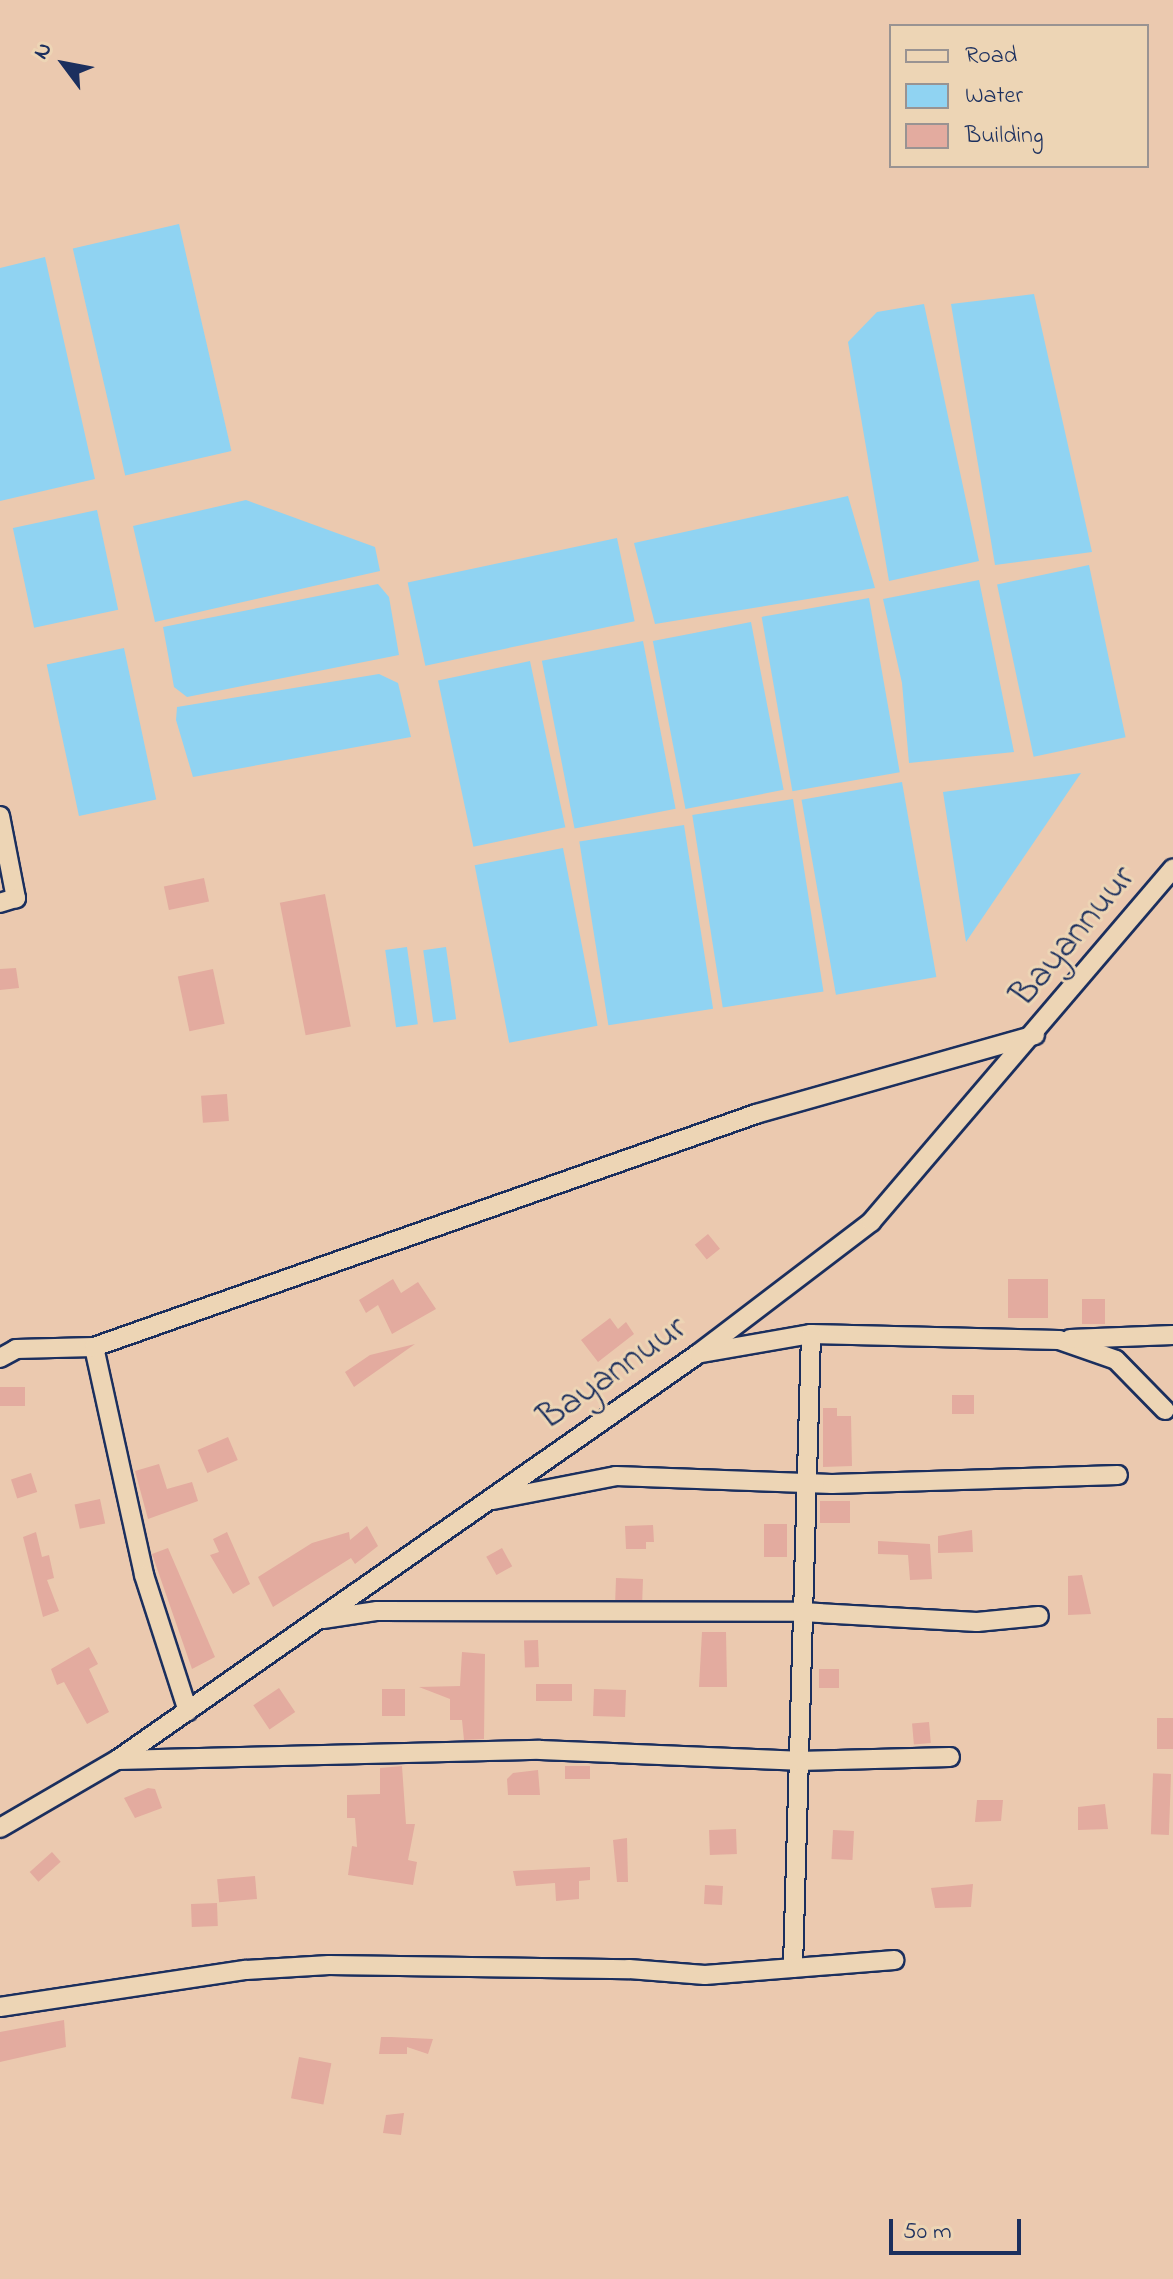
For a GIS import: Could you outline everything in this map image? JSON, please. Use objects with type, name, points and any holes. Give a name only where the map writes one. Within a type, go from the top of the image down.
[{"type":"street","points":[[0,816],[16,898],[0,903]]},
{"type":"street","name":"Bayannuur","points":[[0,1828],[117,1760],[188,1711],[698,1354],[871,1222],[1035,1035],[1173,868]]},
{"type":"street","points":[[0,1358],[16,1349],[94,1347],[756,1114],[1035,1035]]},
{"type":"street","points":[[793,1968],[811,1334]]},
{"type":"street","points":[[698,1354],[811,1334],[1059,1340],[1173,1335]]},
{"type":"street","points":[[1059,1340],[1116,1360],[1165,1410]]},
{"type":"street","points":[[94,1347],[144,1575],[188,1711]]},
{"type":"street","points":[[486,1502],[616,1476],[805,1479],[832,1484],[1118,1475]]},
{"type":"street","points":[[317,1620],[377,1611],[802,1612],[977,1622],[1039,1616]]},
{"type":"street","points":[[117,1760],[540,1750],[798,1761],[950,1757]]},
{"type":"street","points":[[0,2007],[246,1970],[329,1965],[629,1969],[705,1975],[894,1960]]},
{"type":"water","points":[[179,224],[231,451],[125,476],[73,249]]},
{"type":"water","points":[[45,257],[95,479],[0,501],[0,268]]},
{"type":"water","points":[[1034,294],[1092,552],[995,565],[951,304]]},
{"type":"water","points":[[924,304],[979,561],[889,581],[848,342],[877,312]]},
{"type":"water","points":[[848,496],[875,588],[655,624],[634,543]]},
{"type":"water","points":[[246,500],[375,547],[380,571],[155,622],[133,526]]},
{"type":"water","points":[[97,510],[118,610],[34,628],[13,528]]},
{"type":"water","points":[[617,538],[635,621],[425,666],[408,582]]},
{"type":"water","points":[[1089,565],[1126,737],[1034,757],[997,585]]},
{"type":"water","points":[[979,580],[1014,752],[909,763],[902,683],[883,599]]},
{"type":"water","points":[[378,584],[389,597],[399,655],[187,697],[174,687],[163,627]]},
{"type":"water","points":[[869,598],[900,772],[792,791],[762,617]]},
{"type":"water","points":[[751,622],[784,790],[685,809],[653,641]]},
{"type":"water","points":[[643,641],[676,809],[575,829],[542,661]]},
{"type":"water","points":[[124,648],[156,800],[79,816],[47,664]]},
{"type":"water","points":[[530,661],[565,827],[473,847],[438,681]]},
{"type":"water","points":[[379,674],[398,683],[411,737],[193,777],[176,720],[177,707]]},
{"type":"water","points":[[1081,773],[966,942],[943,792]]},
{"type":"water","points":[[902,782],[936,977],[836,995],[802,800]]},
{"type":"water","points":[[793,799],[824,992],[723,1008],[692,815]]},
{"type":"water","points":[[684,825],[713,1009],[608,1025],[579,842]]},
{"type":"water","points":[[563,848],[598,1026],[509,1043],[475,865]]},
{"type":"water","points":[[407,947],[418,1024],[396,1027],[385,950]]},
{"type":"water","points":[[446,947],[456,1019],[433,1022],[423,950]]},
{"type":"building","points":[[204,878],[209,901],[169,910],[164,887]]},
{"type":"building","points":[[325,894],[351,1027],[306,1035],[280,903]]},
{"type":"building","points":[[16,968],[19,988],[0,990],[0,969]]},
{"type":"building","points":[[213,969],[225,1024],[189,1031],[178,976]]},
{"type":"building","points":[[227,1094],[229,1121],[203,1123],[201,1096]]},
{"type":"building","points":[[708,1234],[720,1249],[707,1259],[695,1245]]},
{"type":"building","points":[[393,1279],[401,1293],[418,1282],[436,1309],[392,1334],[378,1305],[366,1313],[359,1300]]},
{"type":"building","points":[[1008,1279],[1048,1279],[1048,1318],[1008,1318]]},
{"type":"building","points":[[1082,1299],[1105,1299],[1105,1324],[1082,1324]]},
{"type":"building","points":[[610,1318],[618,1329],[626,1322],[634,1334],[598,1362],[581,1340]]},
{"type":"building","points":[[415,1344],[354,1387],[345,1372],[370,1355]]},
{"type":"building","points":[[0,1387],[25,1387],[25,1406],[0,1406]]},
{"type":"building","points":[[952,1395],[974,1395],[974,1414],[952,1414]]},
{"type":"building","points":[[823,1408],[837,1408],[837,1416],[851,1416],[852,1466],[823,1467]]},
{"type":"building","points":[[228,1437],[238,1460],[207,1473],[198,1450]]},
{"type":"building","points":[[159,1464],[167,1489],[192,1482],[198,1501],[148,1519],[135,1471]]},
{"type":"building","points":[[31,1473],[37,1492],[17,1499],[11,1479]]},
{"type":"building","points":[[100,1499],[105,1523],[80,1529],[75,1504]]},
{"type":"building","points":[[820,1501],[850,1501],[850,1523],[820,1523]]},
{"type":"building","points":[[764,1524],[787,1524],[787,1557],[764,1557]]},
{"type":"building","points":[[653,1525],[654,1542],[646,1542],[646,1549],[626,1549],[625,1526]]},
{"type":"building","points":[[367,1526],[378,1546],[355,1564],[351,1558],[273,1607],[258,1577],[312,1543],[349,1532],[350,1540]]},
{"type":"building","points":[[972,1530],[973,1552],[938,1553],[938,1536]]},
{"type":"building","points":[[36,1532],[42,1557],[49,1555],[54,1578],[47,1580],[59,1611],[43,1617],[23,1537]]},
{"type":"building","points":[[227,1532],[250,1584],[233,1594],[210,1555],[219,1552],[213,1539]]},
{"type":"building","points":[[878,1541],[930,1544],[932,1579],[910,1580],[908,1555],[878,1554]]},
{"type":"building","points":[[168,1548],[215,1657],[192,1669],[152,1554]]},
{"type":"building","points":[[502,1548],[512,1566],[496,1575],[486,1557]]},
{"type":"building","points":[[1082,1575],[1091,1614],[1068,1615],[1068,1576]]},
{"type":"building","points":[[616,1578],[643,1579],[642,1601],[615,1600]]},
{"type":"building","points":[[702,1632],[726,1632],[727,1687],[699,1687]]},
{"type":"building","points":[[524,1640],[538,1640],[539,1667],[525,1667]]},
{"type":"building","points":[[89,1647],[98,1664],[89,1669],[109,1712],[87,1724],[64,1682],[57,1685],[51,1669]]},
{"type":"building","points":[[462,1652],[485,1654],[484,1739],[464,1740],[462,1720],[450,1720],[450,1699],[419,1687],[460,1686]]},
{"type":"building","points":[[819,1669],[839,1669],[839,1688],[819,1688]]},
{"type":"building","points":[[536,1684],[572,1684],[572,1701],[536,1701]]},
{"type":"building","points":[[279,1688],[295,1712],[270,1729],[253,1705]]},
{"type":"building","points":[[382,1689],[405,1689],[405,1716],[382,1716]]},
{"type":"building","points":[[594,1689],[626,1690],[625,1717],[593,1716]]},
{"type":"building","points":[[1157,1718],[1173,1718],[1173,1749],[1157,1749]]},
{"type":"building","points":[[929,1722],[931,1743],[914,1744],[912,1723]]},
{"type":"building","points":[[402,1766],[406,1824],[415,1824],[408,1860],[417,1862],[413,1885],[348,1875],[352,1846],[357,1847],[355,1818],[347,1818],[347,1795],[380,1794],[380,1768]]},
{"type":"building","points":[[565,1766],[590,1766],[590,1779],[565,1779]]},
{"type":"building","points":[[538,1770],[540,1795],[508,1795],[507,1779],[513,1773]]},
{"type":"building","points":[[1153,1773],[1171,1774],[1169,1835],[1151,1834]]},
{"type":"building","points":[[148,1788],[155,1789],[162,1808],[135,1818],[124,1798]]},
{"type":"building","points":[[977,1800],[1003,1800],[1001,1821],[975,1822]]},
{"type":"building","points":[[1105,1804],[1108,1829],[1078,1830],[1078,1807]]},
{"type":"building","points":[[736,1829],[737,1854],[710,1855],[709,1830]]},
{"type":"building","points":[[833,1830],[854,1831],[852,1860],[831,1859]]},
{"type":"building","points":[[627,1838],[628,1882],[617,1882],[613,1840]]},
{"type":"building","points":[[52,1852],[61,1862],[38,1882],[30,1872]]},
{"type":"building","points":[[590,1867],[590,1880],[579,1881],[579,1899],[556,1901],[555,1883],[516,1886],[513,1871]]},
{"type":"building","points":[[255,1876],[257,1899],[219,1902],[217,1879]]},
{"type":"building","points":[[973,1884],[971,1907],[935,1908],[931,1888]]},
{"type":"building","points":[[705,1885],[723,1886],[722,1905],[704,1904]]},
{"type":"building","points":[[217,1903],[218,1926],[192,1927],[191,1904]]},
{"type":"building","points":[[64,2020],[66,2047],[0,2062],[0,2032]]},
{"type":"building","points":[[381,2037],[433,2039],[428,2054],[407,2047],[407,2054],[379,2054]]},
{"type":"building","points":[[299,2057],[331,2063],[323,2105],[291,2098]]},
{"type":"building","points":[[404,2113],[401,2135],[383,2133],[386,2115]]}]
